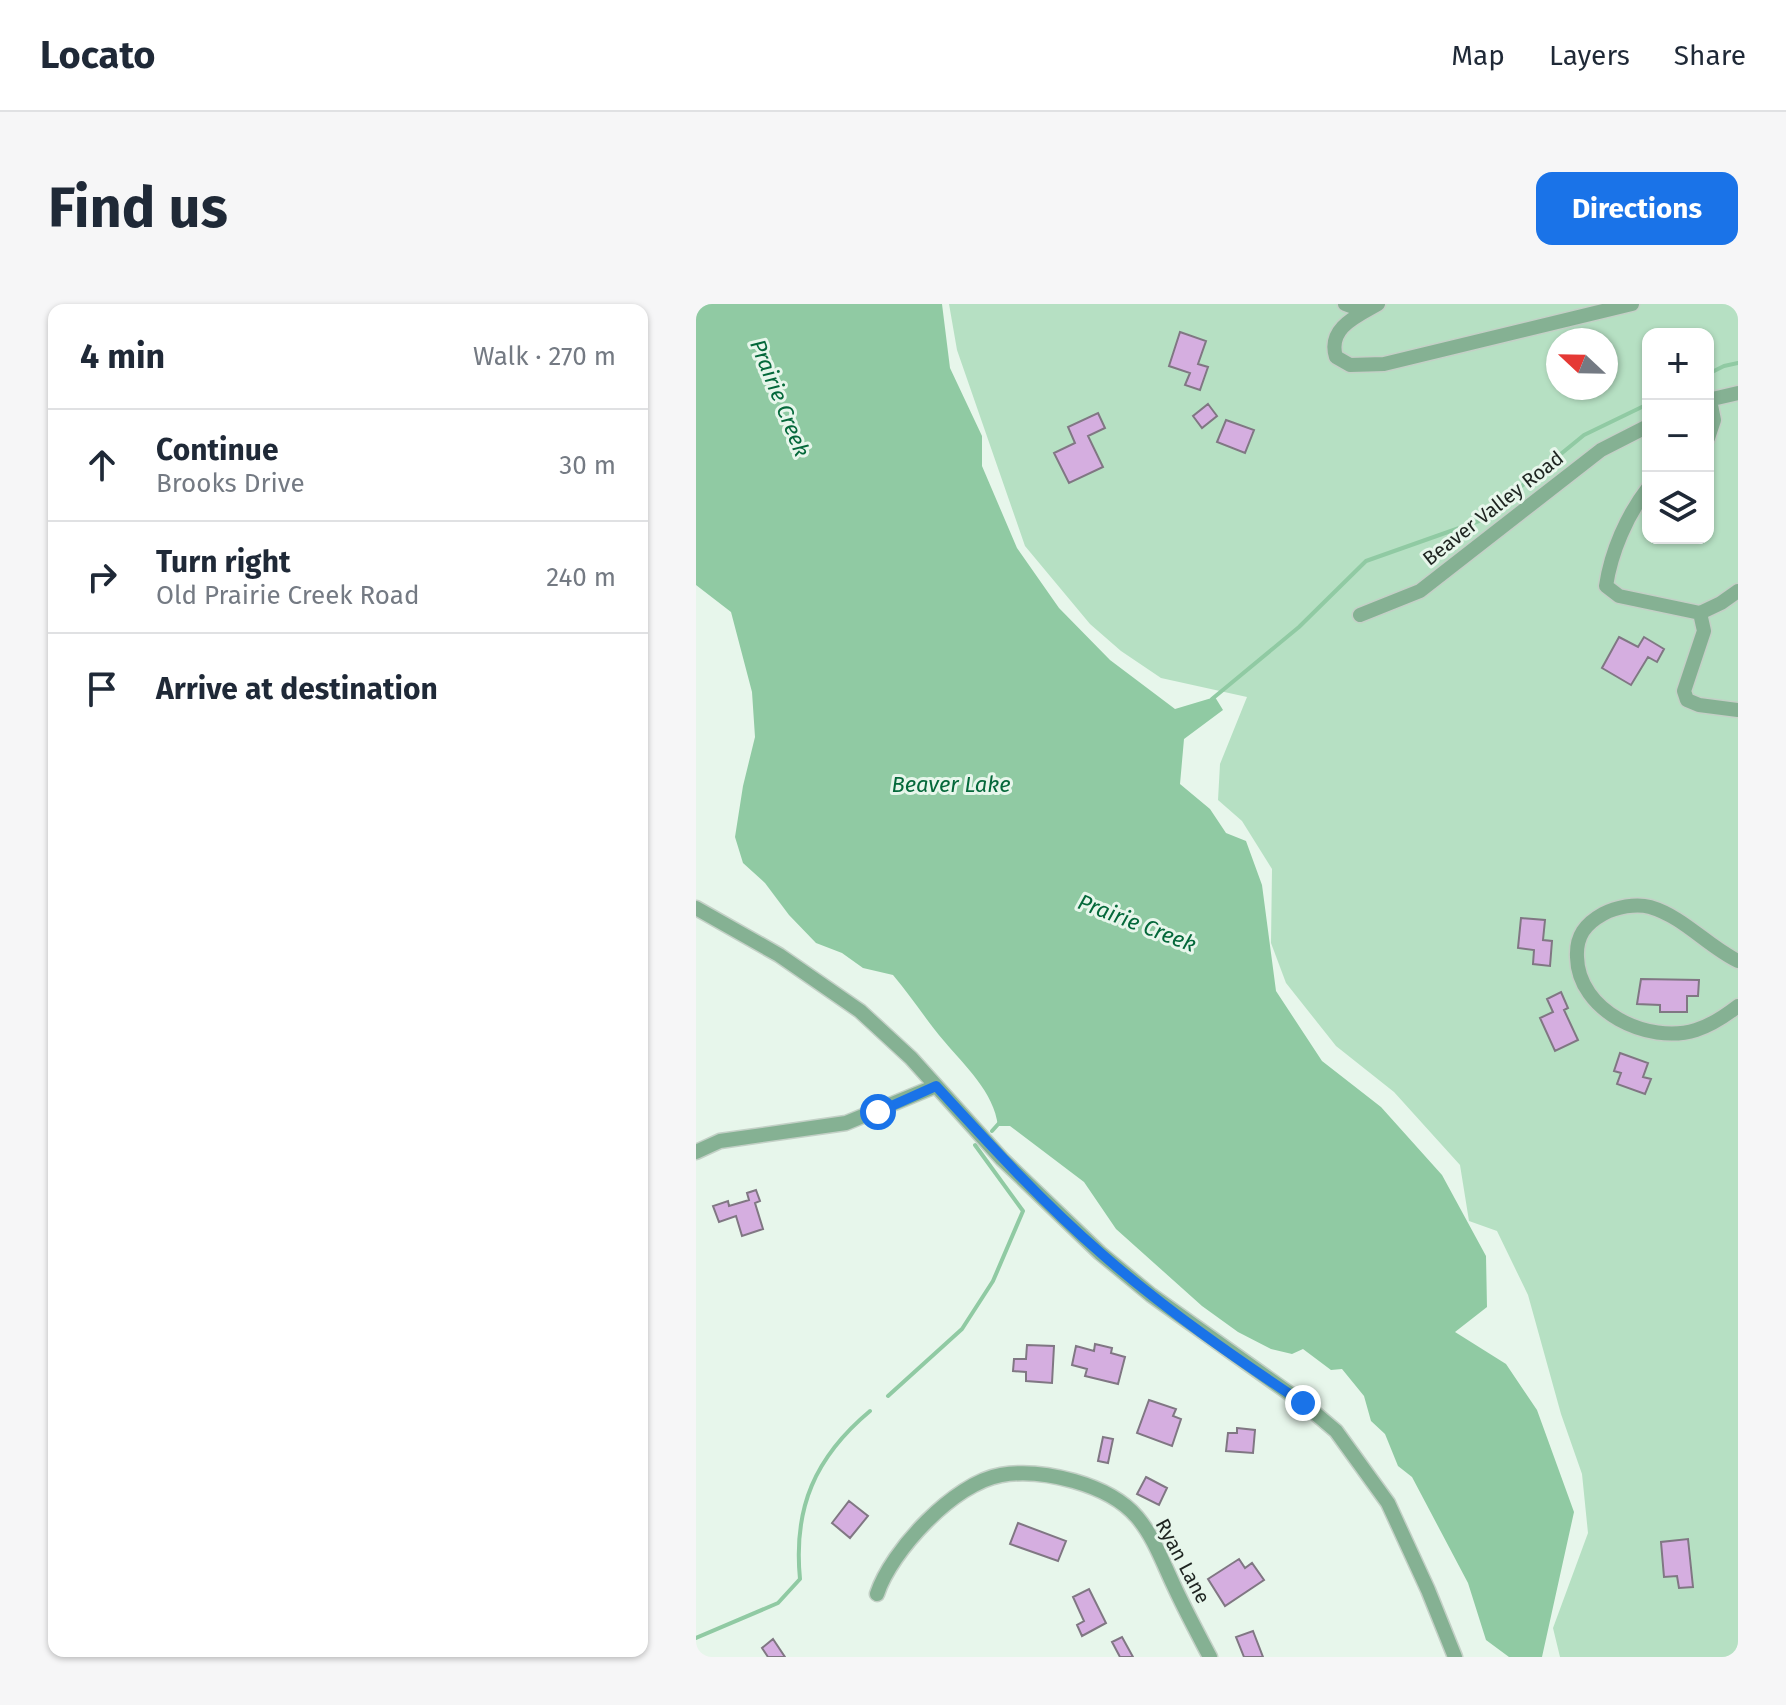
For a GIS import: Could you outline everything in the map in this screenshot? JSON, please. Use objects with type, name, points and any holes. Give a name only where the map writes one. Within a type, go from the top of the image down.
[{"type":"street","points":[[1345,304],[1371,308]]},
{"type":"street","points":[[1371,308],[1336,333],[1336,357],[1350,365],[1384,364],[1632,304]]},
{"type":"street","points":[[1714,399],[1738,393]]},
{"type":"street","name":"Beaver Valley Road","points":[[1360,615],[1420,591],[1601,450],[1642,429]]},
{"type":"street","points":[[1642,496],[1610,564],[1606,586],[1619,596],[1700,613],[1738,591]]},
{"type":"street","points":[[1700,613],[1704,631],[1684,691],[1687,700],[1699,705],[1738,710]]},
{"type":"street","points":[[1738,961],[1678,920],[1648,906],[1614,907],[1588,923],[1577,946],[1577,971],[1588,993],[1609,1013],[1635,1027],[1664,1033],[1695,1031],[1720,1020],[1738,1006]]},
{"type":"street","points":[[696,908],[779,955],[860,1011],[911,1058],[1002,1159],[1100,1253],[1151,1295],[1303,1403],[1336,1431],[1388,1503],[1455,1657]]},
{"type":"street","points":[[696,1152],[720,1141],[846,1123],[936,1086]]},
{"type":"street","name":"Ryan Lane","points":[[877,1594],[883,1576],[893,1561],[957,1496],[1000,1475],[1071,1480],[1118,1500],[1136,1515],[1153,1542],[1210,1657]]},
{"type":"shaded area","points":[[949,304],[1738,304],[1738,1657],[1560,1657],[1553,1628],[1588,1533],[1582,1474],[1561,1414],[1528,1295],[1497,1231],[1469,1221],[1460,1165],[1394,1092],[1336,1046],[1286,983],[1271,943],[1272,869],[1242,821],[1218,800],[1220,764],[1247,697],[1161,678],[1121,651],[1090,624],[1025,546],[957,350]]},
{"type":"water","name":"Beaver Lake","points":[[696,304],[942,304],[950,368],[982,436],[982,466],[1017,548],[1059,608],[1110,660],[1175,709],[1215,697],[1223,710],[1184,739],[1180,784],[1210,809],[1226,833],[1246,841],[1262,885],[1276,991],[1322,1061],[1381,1107],[1442,1175],[1486,1256],[1487,1307],[1455,1332],[1506,1364],[1537,1410],[1574,1512],[1542,1657],[1509,1657],[1486,1640],[1468,1583],[1412,1477],[1398,1466],[1385,1434],[1371,1421],[1364,1396],[1342,1369],[1331,1370],[1303,1349],[1292,1354],[1271,1349],[1238,1332],[1202,1306],[1116,1229],[1084,1182],[1010,1126],[998,1126],[985,1091],[893,975],[863,968],[842,953],[816,943],[789,915],[765,883],[743,863],[735,837],[755,737],[752,692],[731,612],[696,585]]},
{"type":"building","points":[[1180,332],[1206,341],[1198,364],[1208,367],[1200,390],[1185,385],[1190,373],[1169,366]]},
{"type":"building","points":[[1208,404],[1217,416],[1202,428],[1193,416]]},
{"type":"building","points":[[1098,413],[1105,428],[1088,436],[1103,467],[1069,483],[1054,453],[1075,443],[1068,427]]},
{"type":"building","points":[[1226,420],[1254,430],[1245,453],[1217,442]]},
{"type":"building","points":[[1619,637],[1638,647],[1644,637],[1664,649],[1657,662],[1648,657],[1631,685],[1602,668]]},
{"type":"building","points":[[1521,918],[1545,920],[1543,940],[1552,941],[1550,966],[1533,964],[1534,950],[1518,948]]},
{"type":"building","points":[[1641,979],[1699,980],[1698,996],[1687,996],[1687,1012],[1660,1012],[1660,1005],[1637,1004]]},
{"type":"building","points":[[1561,992],[1568,1008],[1564,1010],[1578,1040],[1555,1051],[1540,1018],[1553,1012],[1547,999]]},
{"type":"building","points":[[1620,1053],[1648,1063],[1643,1077],[1651,1079],[1645,1094],[1617,1084],[1621,1073],[1614,1071]]},
{"type":"building","points":[[756,1190],[760,1201],[755,1203],[763,1229],[742,1236],[736,1216],[719,1222],[713,1206],[728,1201],[729,1206],[749,1200],[747,1193]]},
{"type":"building","points":[[1095,1344],[1112,1348],[1111,1353],[1125,1357],[1118,1384],[1085,1376],[1087,1369],[1072,1365],[1076,1346],[1094,1351]]},
{"type":"building","points":[[1027,1345],[1054,1346],[1052,1383],[1026,1381],[1026,1372],[1013,1371],[1014,1359],[1026,1359]]},
{"type":"building","points":[[1149,1400],[1176,1409],[1173,1416],[1181,1419],[1172,1446],[1137,1433]]},
{"type":"building","points":[[1237,1428],[1255,1430],[1253,1453],[1226,1451],[1228,1433],[1237,1433]]},
{"type":"building","points":[[1103,1437],[1113,1439],[1108,1463],[1098,1461]]},
{"type":"building","points":[[1146,1477],[1167,1488],[1159,1505],[1137,1494]]},
{"type":"building","points":[[849,1501],[868,1516],[850,1538],[832,1523]]},
{"type":"building","points":[[1018,1523],[1066,1541],[1058,1561],[1010,1544]]},
{"type":"building","points":[[1688,1539],[1693,1587],[1679,1588],[1677,1576],[1664,1577],[1661,1542]]},
{"type":"building","points":[[1239,1559],[1245,1568],[1252,1563],[1264,1580],[1225,1606],[1208,1579]]},
{"type":"building","points":[[1089,1589],[1106,1623],[1082,1636],[1077,1625],[1084,1621],[1073,1597]]},
{"type":"building","points":[[1253,1631],[1263,1657],[1244,1657],[1236,1637]]},
{"type":"building","points":[[1122,1637],[1133,1657],[1120,1657],[1112,1642]]},
{"type":"building","points":[[773,1639],[785,1657],[768,1657],[762,1648]]},
{"type":"waterway","points":[[1714,371],[1738,363]]},
{"type":"waterway","points":[[1212,699],[1299,627],[1366,561],[1479,521],[1584,435],[1642,407]]},
{"type":"waterway","points":[[992,1131],[1001,1121]]},
{"type":"waterway","points":[[888,1396],[962,1329],[993,1281],[1023,1211],[975,1145]]},
{"type":"waterway","points":[[696,1638],[778,1603],[800,1579],[800,1529],[812,1486],[835,1447],[870,1411]]},
{"type":"route","points":[[878,1112],[936,1086],[1002,1159],[1100,1253],[1185,1321],[1303,1403]]},
{"type":"water label","name":"Prairie Creek","points":[[780,398]]},
{"type":"water label","name":"Prairie Creek","points":[[1137,923]]}]
